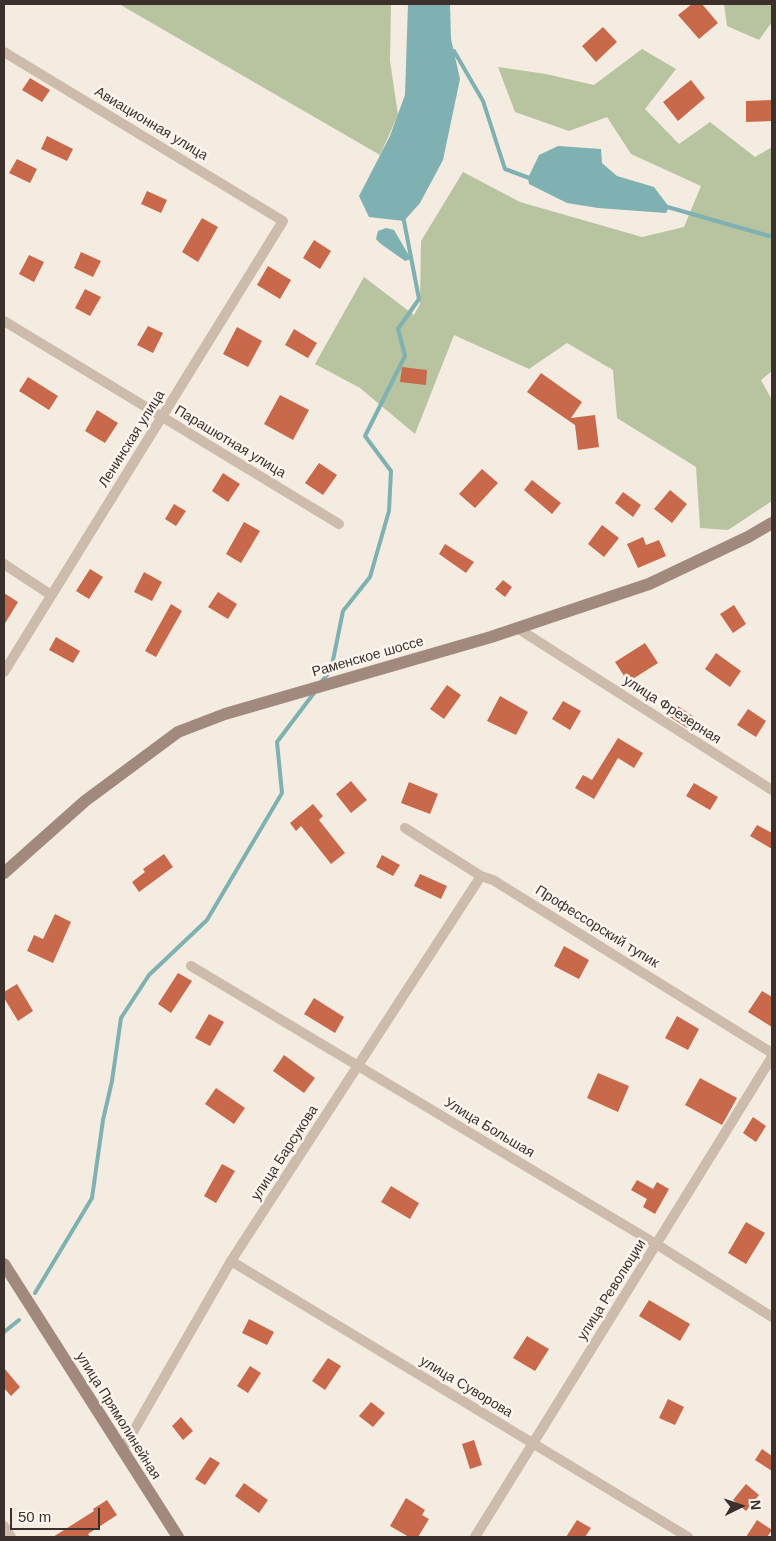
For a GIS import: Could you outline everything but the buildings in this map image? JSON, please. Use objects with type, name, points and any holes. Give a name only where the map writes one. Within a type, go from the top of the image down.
[{"type":"main road","name":"Раменское шоссе","points":[[6,869],[85,801],[178,732],[225,714],[491,637],[648,584],[748,538],[772,522]]},
{"type":"main road","name":"улица Прямолинейная","points":[[4,1264],[178,1537]]},
{"type":"street","name":"Авиационная улица","points":[[4,52],[283,220]]},
{"type":"street","name":"Ленинская улица","points":[[4,672],[283,220]]},
{"type":"street","name":"Парашютная улица","points":[[4,321],[339,524]]},
{"type":"street","points":[[4,564],[51,595]]},
{"type":"street","name":"улица Фрезерная","points":[[517,628],[772,790]]},
{"type":"street","name":"Профессорский тупик","points":[[405,828],[480,876],[493,880],[772,1053]]},
{"type":"street","name":"улица Барсукова","points":[[122,1450],[231,1261],[480,876]]},
{"type":"street","name":"Улица Большая","points":[[191,966],[656,1244],[772,1317]]},
{"type":"street","name":"улица Революции","points":[[475,1537],[772,1057]]},
{"type":"street","name":"улица Суворова","points":[[231,1261],[688,1537]]},
{"type":"street","points":[[4,1526],[11,1537]]},
{"type":"green space","points":[[119,4],[391,4],[390,61],[398,115],[380,155]]},
{"type":"green space","points":[[724,4],[772,4],[772,22],[759,40],[727,26]]},
{"type":"green space","points":[[642,49],[676,69],[645,109],[679,144],[710,122],[755,157],[772,147],[772,371],[761,380],[772,400],[772,501],[728,530],[700,528],[696,467],[617,418],[613,370],[567,343],[529,369],[454,335],[415,434],[360,388],[315,364],[364,277],[414,315],[420,304],[421,241],[463,172],[520,202],[642,237],[684,227],[701,186],[631,154],[607,117],[569,131],[515,112],[498,67],[546,74],[594,85]]},
{"type":"water","points":[[408,4],[450,4],[451,39],[460,79],[443,160],[420,203],[404,221],[369,217],[359,196],[390,136],[405,95]]},
{"type":"water","points":[[558,146],[601,149],[602,163],[617,176],[654,187],[669,207],[666,213],[598,208],[567,203],[529,184],[528,178],[539,155]]},
{"type":"water","points":[[386,228],[394,230],[411,259],[405,261],[376,239],[378,231]]},
{"type":"waterway","points":[[454,51],[483,101],[505,169],[532,179]]},
{"type":"waterway","points":[[664,206],[769,236],[772,235]]},
{"type":"waterway","points":[[322,681],[331,670],[343,611],[370,577],[389,511],[391,471],[365,436],[405,356],[398,329],[419,299],[404,221]]},
{"type":"waterway","points":[[35,1293],[92,1198],[103,1120],[112,1081],[121,1018],[149,975],[207,920],[282,793],[277,742],[314,693]]},
{"type":"waterway","points":[[4,1332],[19,1320]]}]
